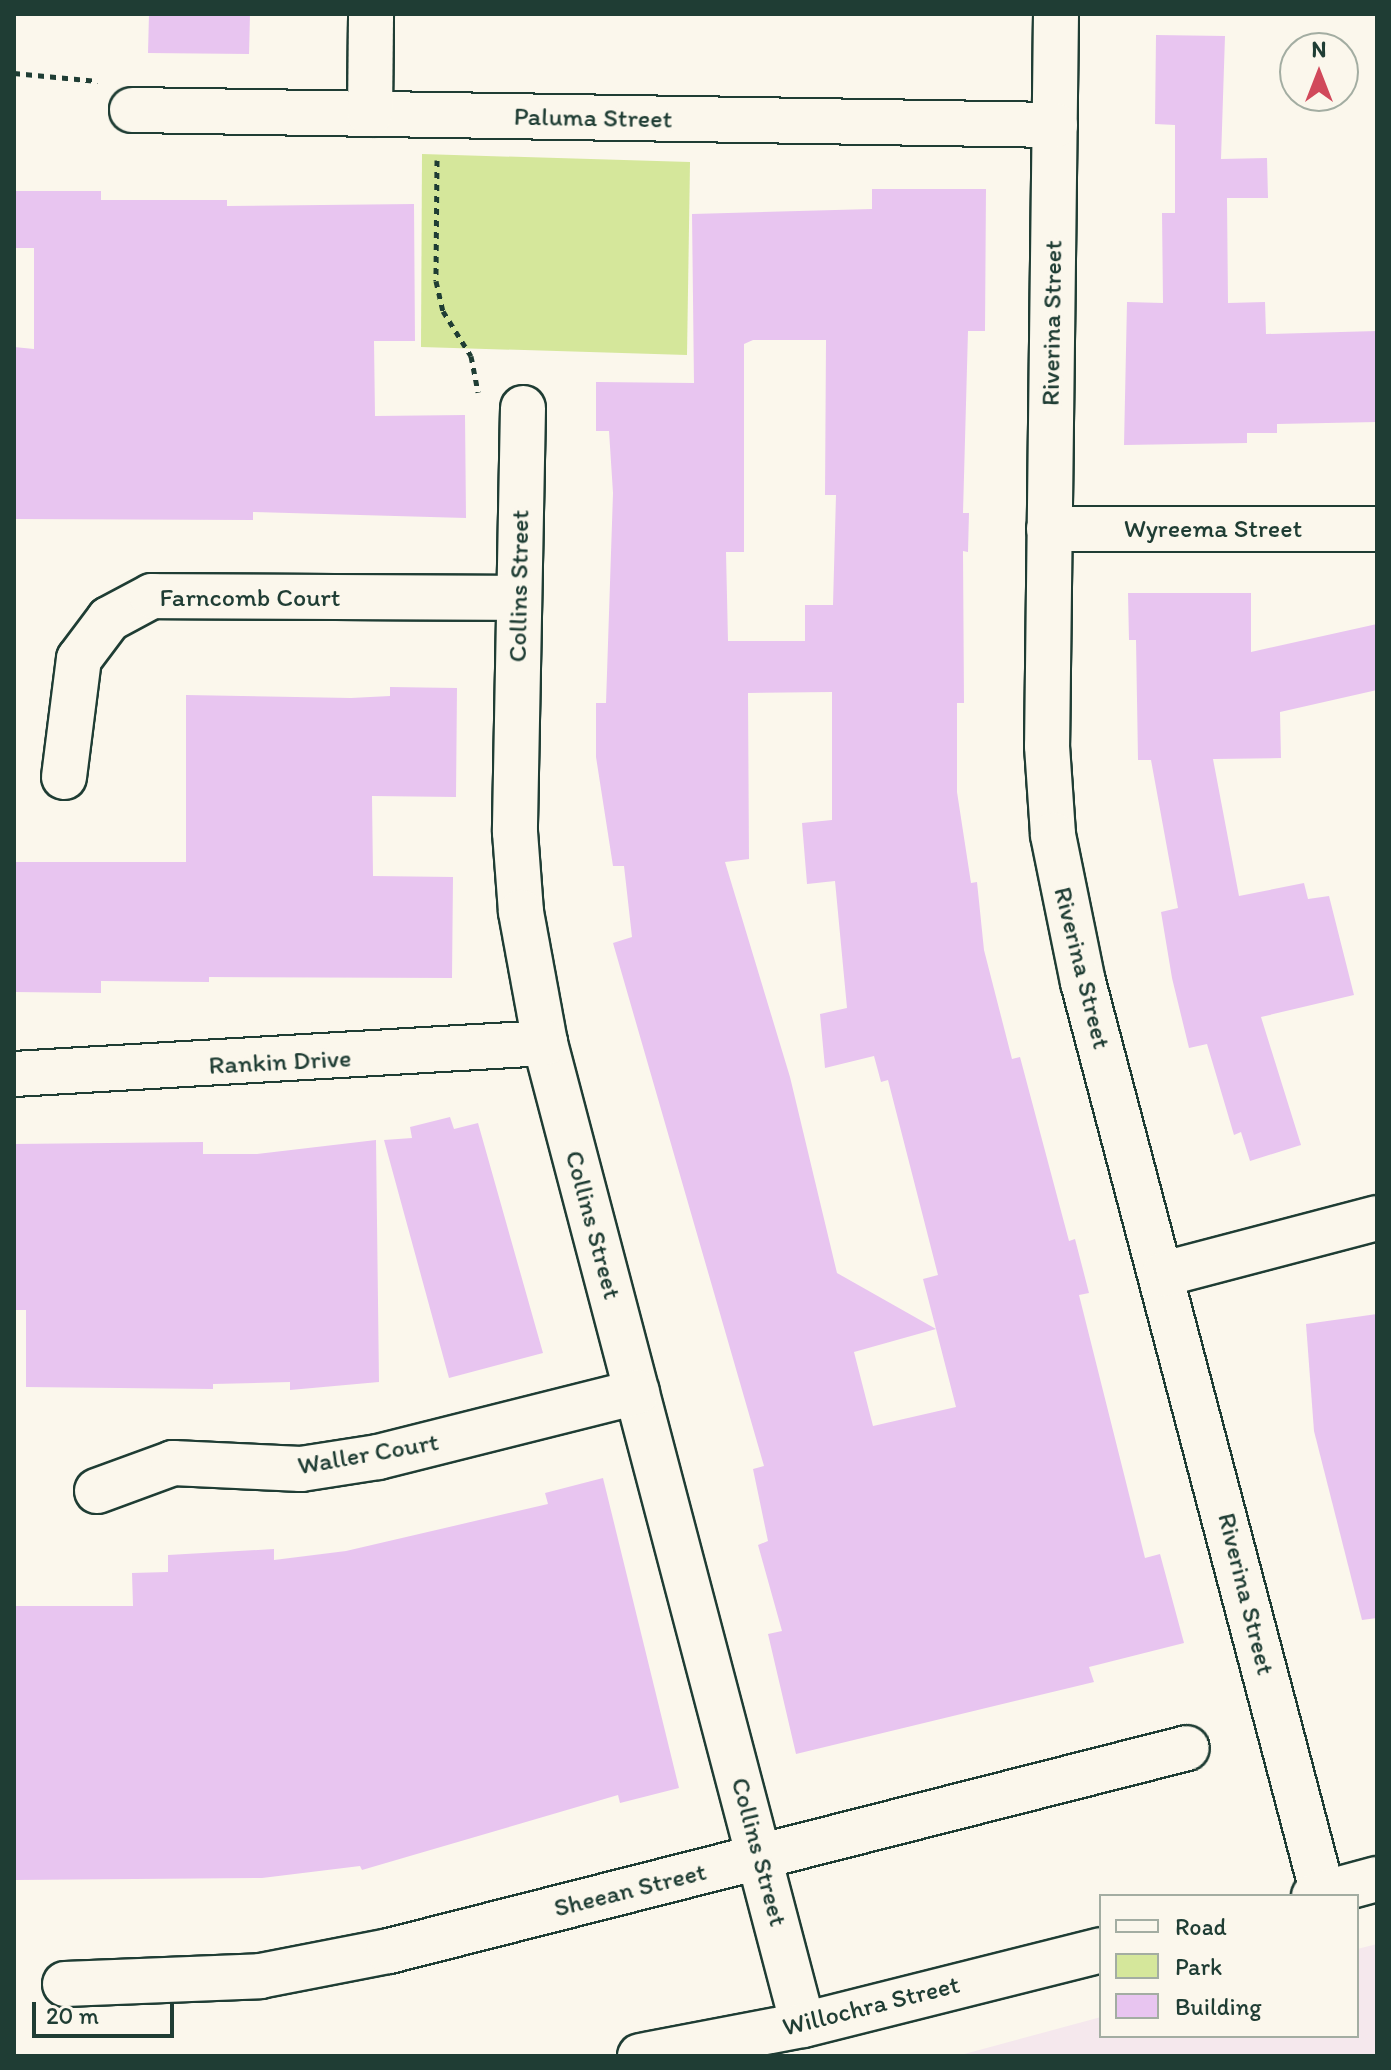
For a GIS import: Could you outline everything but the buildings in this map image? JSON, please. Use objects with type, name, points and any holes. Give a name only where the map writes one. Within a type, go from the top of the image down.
[{"type":"street","points":[[370,114],[371,14]]},
{"type":"street","name":"Riverina Street","points":[[1056,14],[1049,529],[1053,835],[1076,953],[1164,1274],[1318,1894]]},
{"type":"street","name":"Paluma Street","points":[[132,110],[1055,125]]},
{"type":"street","name":"Collins Street","points":[[523,408],[515,832],[521,912],[545,1043],[803,2025]]},
{"type":"street","name":"Wyreema Street","points":[[1049,529],[1377,529]]},
{"type":"street","name":"Farncomb Court","points":[[64,777],[79,659],[109,619],[152,596],[518,598]]},
{"type":"street","name":"Rankin Drive","points":[[14,1074],[545,1043]]},
{"type":"street","points":[[1164,1274],[1377,1218]]},
{"type":"street","name":"Waller Court","points":[[97,1491],[173,1463],[301,1469],[378,1457],[637,1392]]},
{"type":"street","name":"Sheean Street","points":[[65,1984],[260,1976],[389,1951],[1187,1748]]},
{"type":"street","points":[[1322,1894],[1377,1879]]},
{"type":"street","name":"Willochra Street","points":[[640,2056],[803,2025],[1099,1951]]},
{"type":"path","points":[[14,73],[92,76],[132,110]]},
{"type":"path","points":[[438,115],[434,233],[443,311],[471,356],[481,397],[523,408]]},
{"type":"shaded area","points":[[1377,1944],[1377,2056],[957,2056],[1099,2018],[1099,2038],[1359,2038],[1359,1948]]},
{"type":"green space","points":[[422,154],[690,162],[687,355],[421,347]]}]
